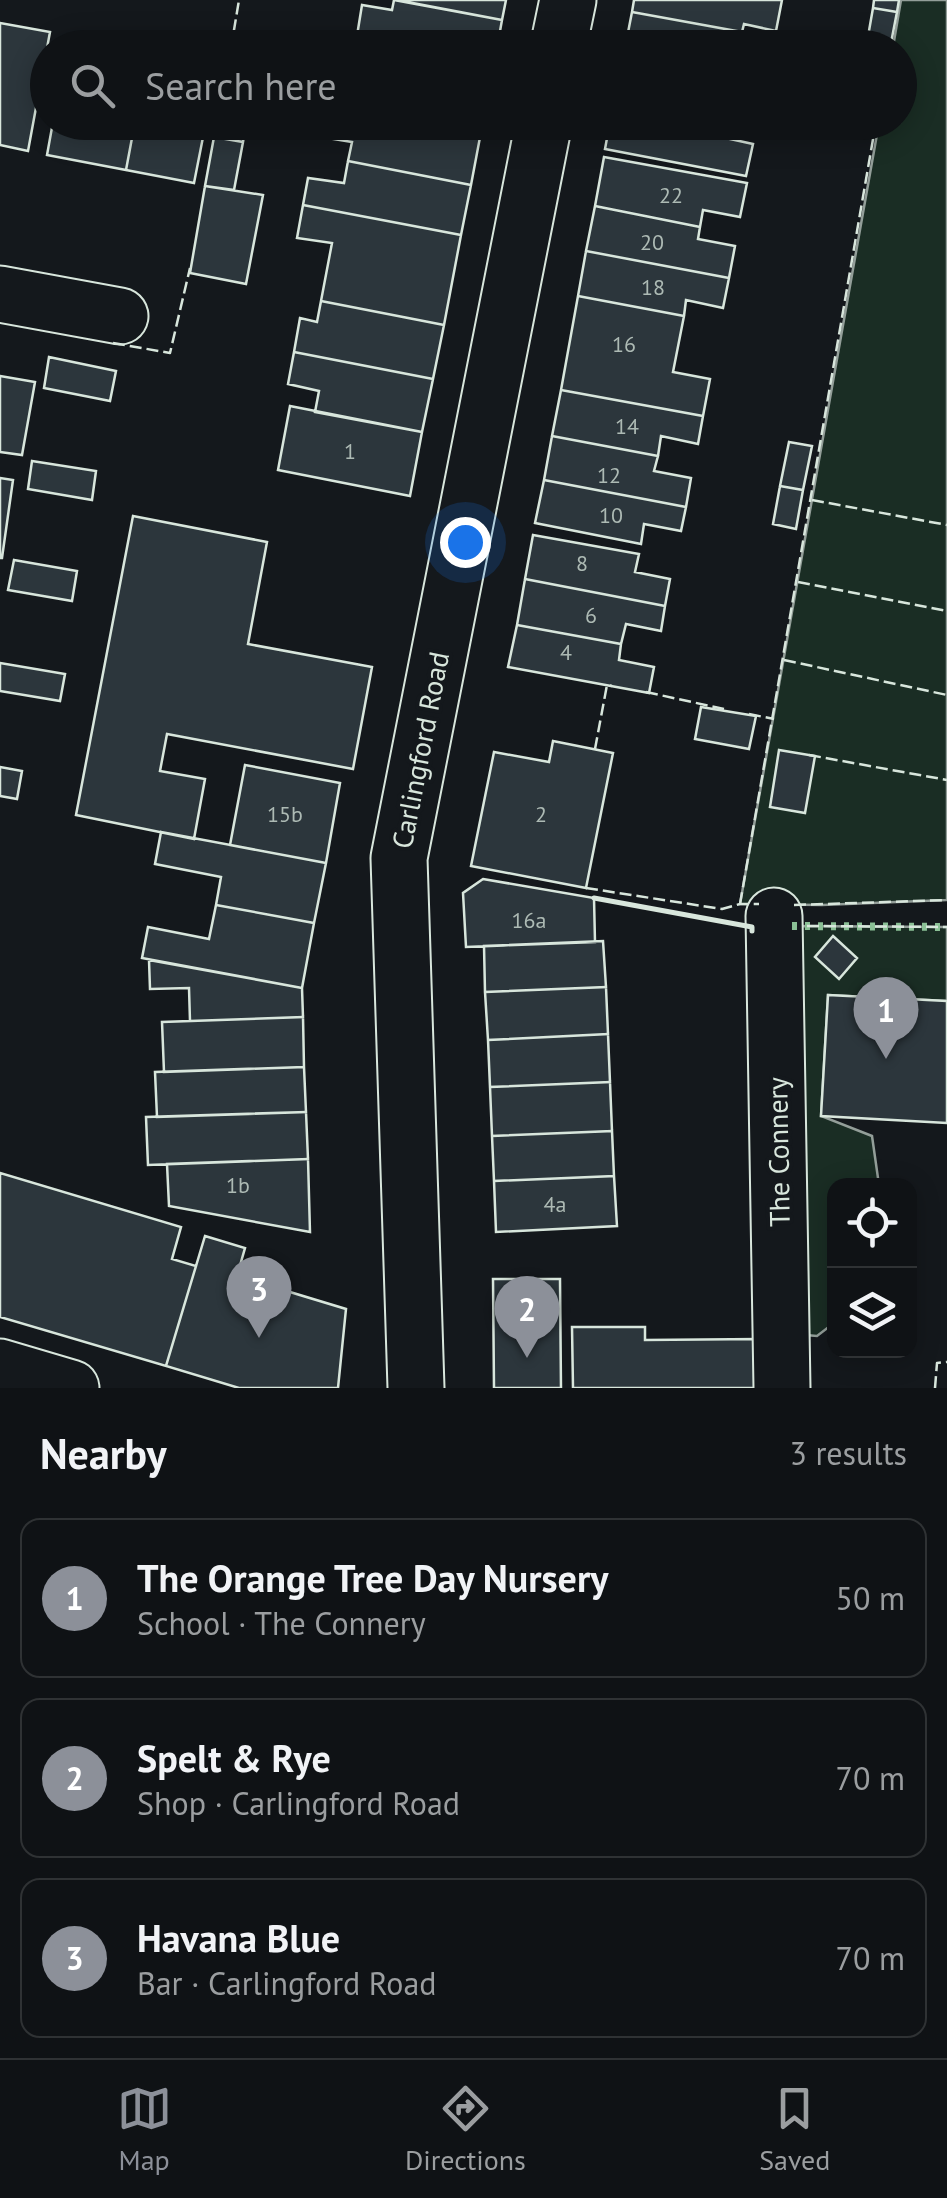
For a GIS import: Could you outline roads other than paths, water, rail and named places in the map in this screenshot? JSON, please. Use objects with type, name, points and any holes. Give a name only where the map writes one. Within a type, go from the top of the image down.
[{"type":"street","points":[[562,30],[568,0]]},
{"type":"street","name":"Carlingford Road","points":[[416,1388],[398,858],[540,140]]},
{"type":"street","points":[[0,294],[120,316]]},
{"type":"street","name":"The Connery","points":[[774,916],[782,1388]]},
{"type":"street","points":[[0,1367],[71,1388]]},
{"type":"place","name":"The Orange Tree Day Nursery","points":[[886,1059]]},
{"type":"place","name":"Havana Blue","points":[[259,1338]]},
{"type":"place","name":"Spelt & Rye","points":[[527,1358]]}]
